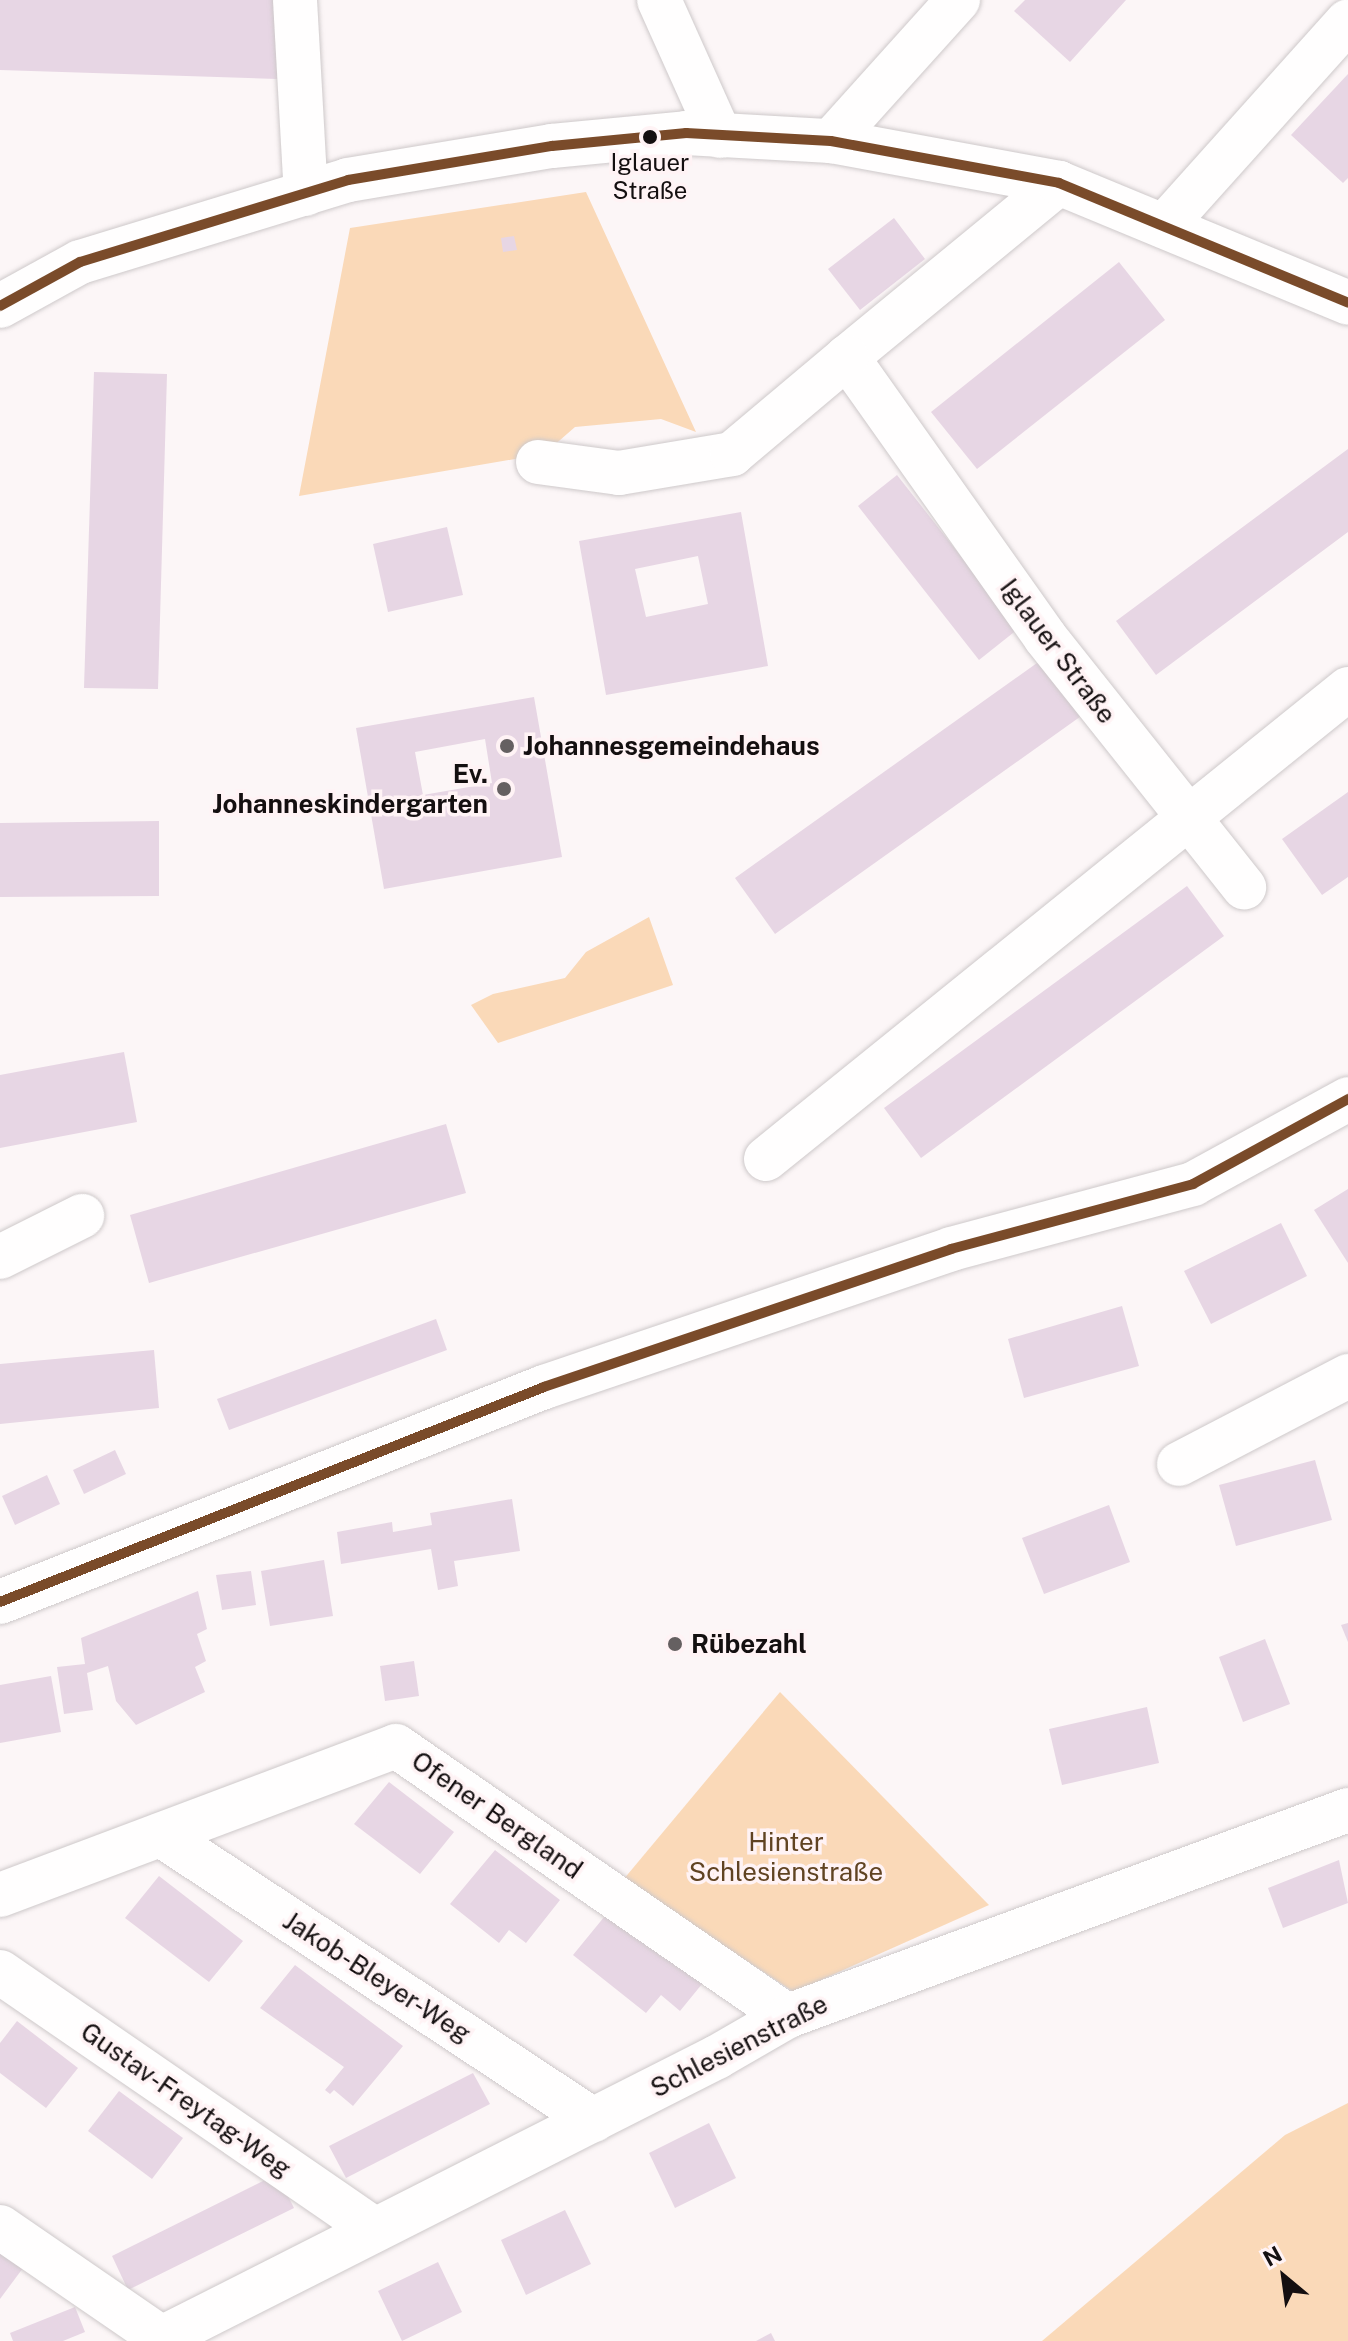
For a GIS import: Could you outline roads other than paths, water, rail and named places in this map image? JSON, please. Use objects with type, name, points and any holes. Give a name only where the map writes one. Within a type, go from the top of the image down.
[{"type":"street","points":[[295,0],[306,194]]},
{"type":"street","points":[[659,0],[720,136]]},
{"type":"street","points":[[831,141],[958,0]]},
{"type":"street","points":[[1164,226],[1348,21]]},
{"type":"street","points":[[0,306],[80,262],[348,180],[552,146],[648,135],[831,141],[1059,183],[1348,303]]},
{"type":"street","points":[[538,462],[619,473],[732,454],[1059,183]]},
{"type":"street","name":"Iglauer Straße","points":[[847,357],[1045,637],[1186,819],[1244,887]]},
{"type":"street","points":[[766,1159],[1348,689]]},
{"type":"street","points":[[0,1602],[544,1387],[951,1249],[1193,1184],[1348,1099]]},
{"type":"street","points":[[0,1257],[82,1216]]},
{"type":"street","points":[[1179,1464],[1348,1376]]},
{"type":"street","name":"Ofener Bergland","points":[[0,1895],[396,1746],[788,2016]]},
{"type":"street","name":"Schlesienstraße","points":[[159,2340],[372,2228],[593,2120],[788,2016],[1348,1810]]},
{"type":"street","name":"Jakob-Bleyer-Weg","points":[[161,1835],[593,2120]]},
{"type":"street","name":"Gustav-Freytag-Weg","points":[[0,1972],[372,2228]]},
{"type":"street","points":[[0,2227],[159,2340]]},
{"type":"place","name":"Iglauer Straße","points":[[650,137]]},
{"type":"place","name":"Johannesgemeindehaus","points":[[507,746]]},
{"type":"place","name":"Ev. Johanneskindergarten","points":[[504,789]]},
{"type":"place","name":"Rübezahl","points":[[675,1644]]},
{"type":"park label","name":"Hinter Schlesienstraße","points":[[786,1857]]}]
